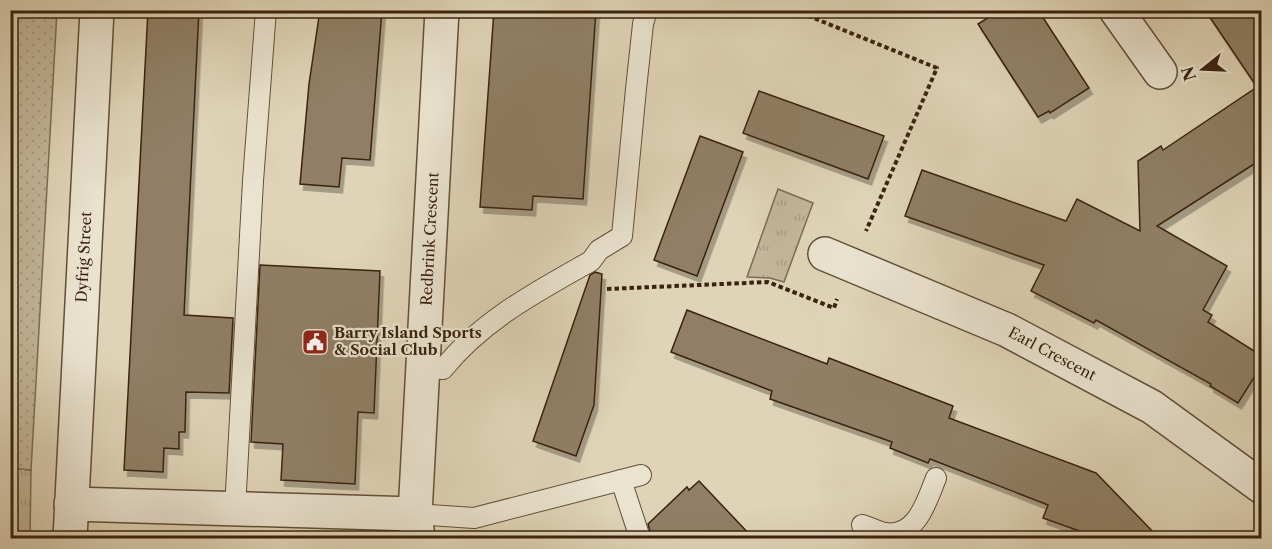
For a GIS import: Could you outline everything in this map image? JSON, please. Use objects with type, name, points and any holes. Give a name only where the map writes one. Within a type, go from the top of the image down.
[{"type":"street","name":"Dyfrig Street","points":[[70,538],[97,10]]},
{"type":"street","name":"Redbrink Crescent","points":[[417,526],[442,10]]},
{"type":"street","points":[[1116,10],[1160,72]]},
{"type":"street","name":"Earl Crescent","points":[[838,260],[1007,330],[1152,407],[1262,486]]},
{"type":"street","points":[[71,504],[235,509],[417,526]]},
{"type":"lane","points":[[235,509],[253,181],[266,10]]},
{"type":"lane","points":[[423,368],[443,369],[478,332],[515,306],[591,261],[599,250],[622,236],[643,24],[647,10]]},
{"type":"lane","points":[[417,526],[474,518],[641,475]]},
{"type":"lane","points":[[862,525],[884,533],[895,534],[908,528],[918,519],[936,478]]},
{"type":"lane","points":[[621,480],[640,538]]},
{"type":"path","points":[[566,275],[574,290],[768,282],[834,308],[838,260],[937,68],[794,10]]},
{"type":"green space","points":[[10,11],[57,11],[31,470],[10,468]]},
{"type":"green space","points":[[778,189],[813,203],[784,282],[770,278],[747,277]]},
{"type":"green space","points":[[11,468],[31,470],[30,538],[11,538]]},
{"type":"building","points":[[148,10],[199,10],[184,315],[233,318],[229,393],[186,392],[185,432],[179,432],[179,449],[164,448],[163,472],[124,470]]},
{"type":"building","points":[[320,10],[382,10],[370,160],[342,158],[339,187],[300,184],[309,84]]},
{"type":"building","points":[[494,10],[596,10],[583,199],[533,196],[532,210],[480,207]]},
{"type":"building","points":[[1000,10],[1038,10],[1089,88],[1050,113],[1049,111],[1038,117],[978,24]]},
{"type":"building","points":[[1205,10],[1262,10],[1262,159],[1157,226],[1227,266],[1203,310],[1212,315],[1208,322],[1262,356],[1262,365],[1238,403],[1210,386],[1211,384],[1096,320],[1094,323],[1031,291],[1044,265],[905,216],[922,170],[1066,221],[1077,199],[1140,231],[1138,161],[1161,146],[1163,150],[1257,87]]},
{"type":"building","points":[[759,91],[884,136],[868,179],[743,133]]},
{"type":"building","points":[[700,136],[743,152],[697,276],[654,260]]},
{"type":"building","name":"Barry Island Sports & Social Club","points":[[260,265],[380,271],[374,413],[358,412],[355,484],[281,480],[283,444],[251,442]]},
{"type":"building","points":[[595,272],[602,274],[594,405],[576,456],[533,441],[590,275]]},
{"type":"building","points":[[687,310],[827,364],[829,358],[953,406],[949,418],[1096,473],[1159,538],[1099,538],[1043,518],[1048,505],[930,459],[928,463],[890,448],[892,442],[770,399],[772,391],[671,352]]},
{"type":"building","points":[[699,481],[753,538],[652,538],[648,524],[687,487],[689,490]]},
{"type":"place","name":"Barry Island Sports & Social Club","points":[[315,342]]}]
